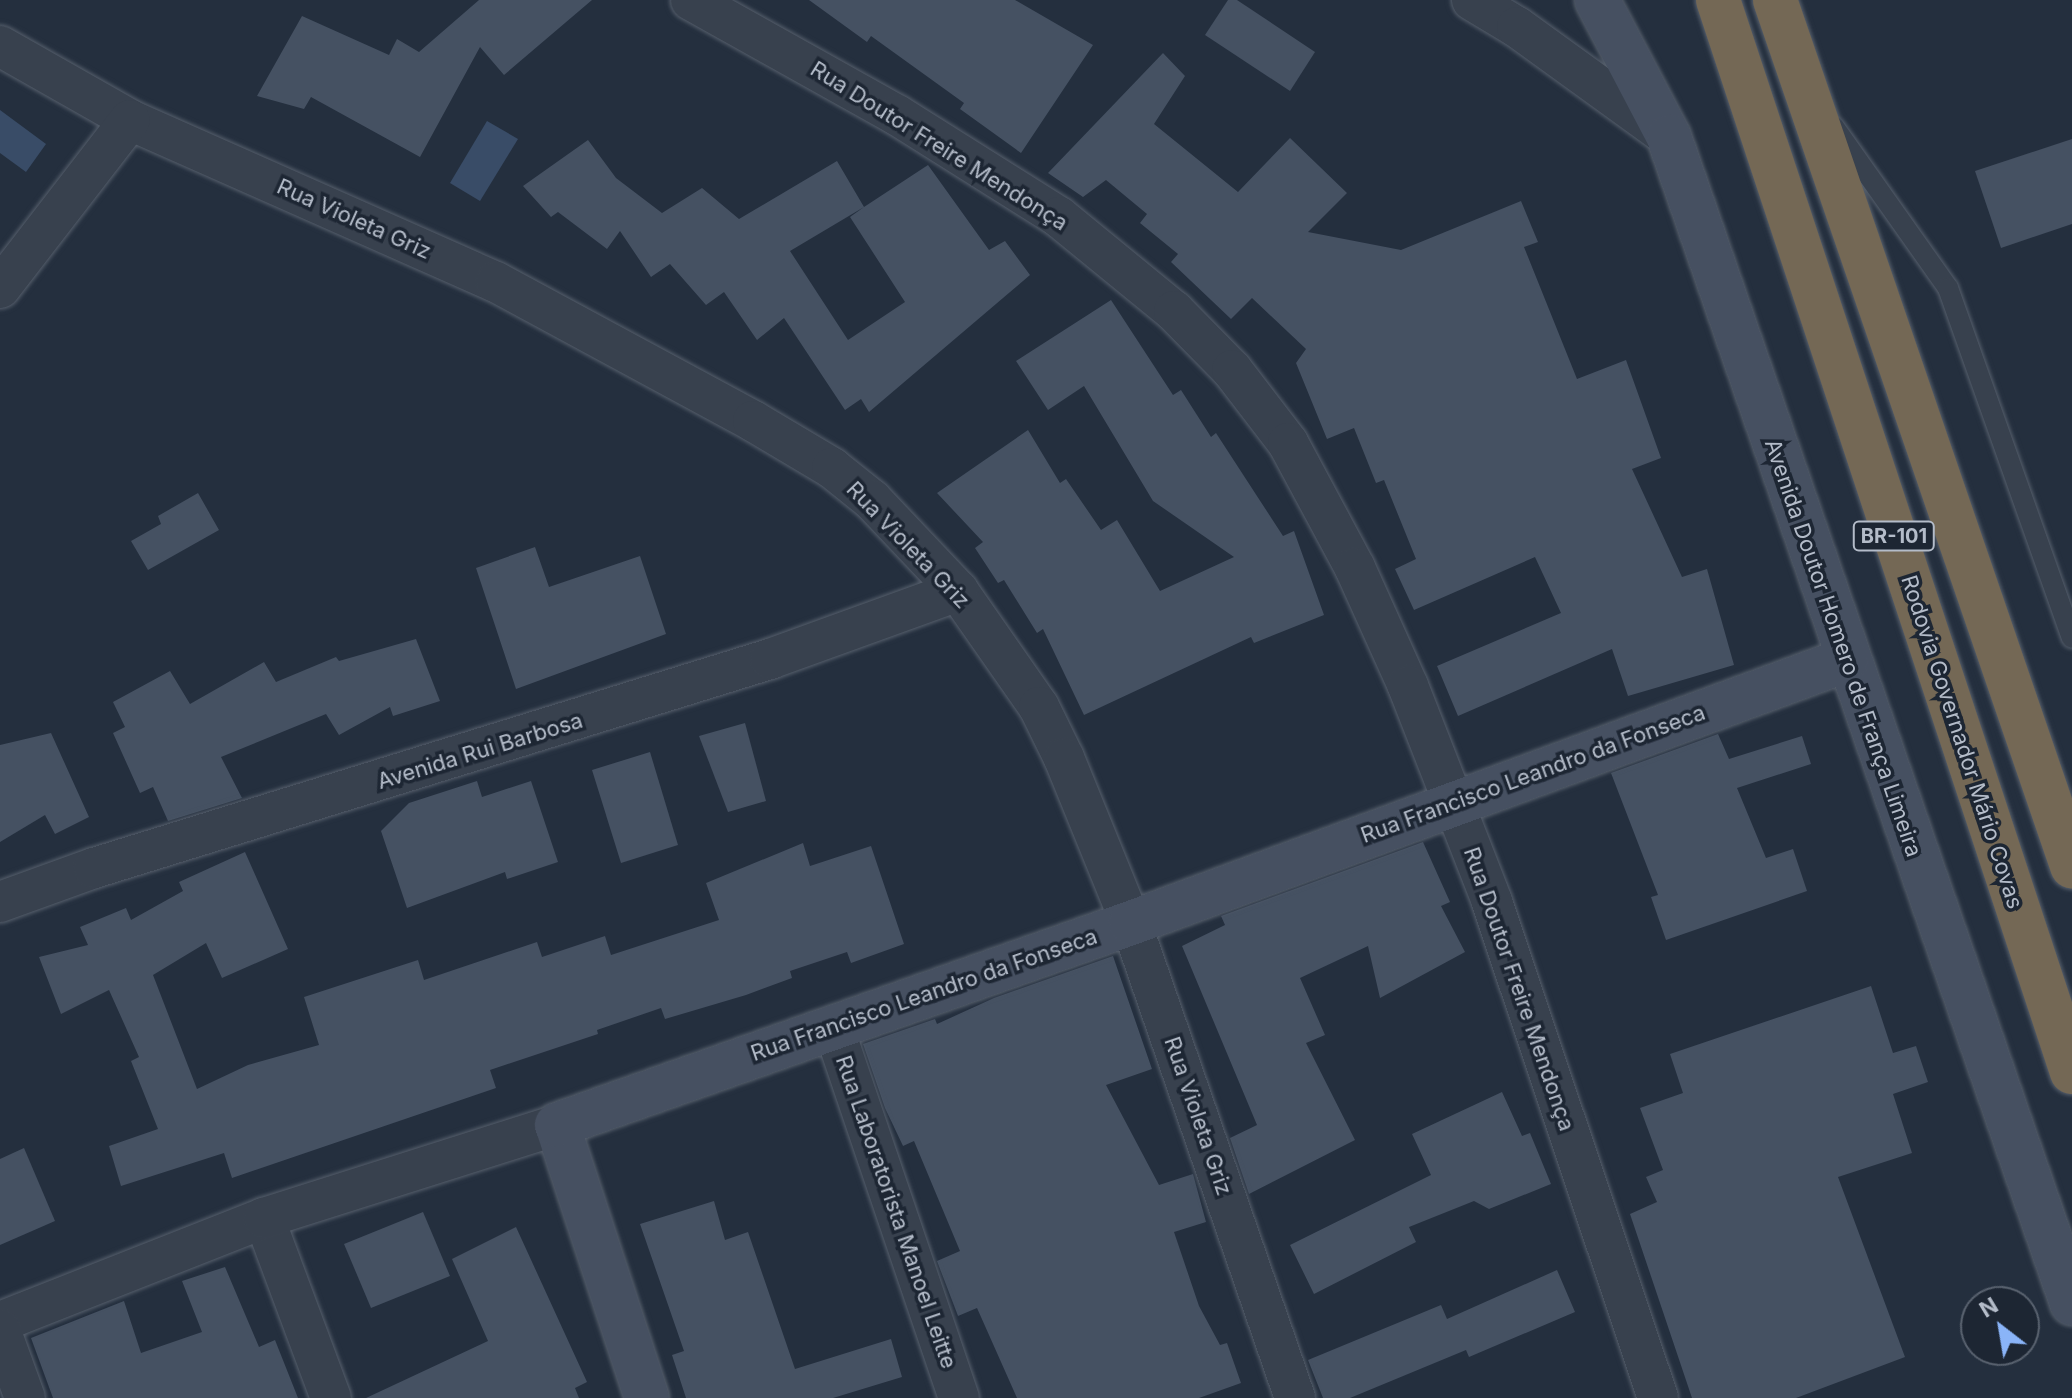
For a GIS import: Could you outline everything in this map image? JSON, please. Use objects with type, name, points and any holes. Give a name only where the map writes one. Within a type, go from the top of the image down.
[{"type":"highway","name":"Rodovia Governador Mário Covas","points":[[1718,0],[2072,1072]]},
{"type":"highway","name":"BR-101","points":[[1775,0],[2072,866]]},
{"type":"main road","name":"Avenida Doutor Homero de França Limeira","points":[[1597,0],[1669,137],[1846,660],[2072,1303]]},
{"type":"main road","name":"Rua Francisco Leandro da Fonseca","points":[[557,1125],[1131,923],[1453,802],[1846,660]]},
{"type":"main road","points":[[557,1125],[647,1398]]},
{"type":"street","name":"Rua Doutor Freire Mendonça","points":[[691,0],[897,115],[1059,217],[1174,311],[1232,370],[1288,443],[1355,568],[1492,902],[1658,1398]]},
{"type":"street","points":[[1472,0],[1517,27],[1669,137]]},
{"type":"street","name":"Rua Violeta Griz","points":[[0,46],[130,120],[496,282],[753,421],[832,468],[872,500],[958,591],[1039,707],[1131,923],[1295,1398]]},
{"type":"street","points":[[0,288],[130,120]]},
{"type":"street","name":"Avenida Rui Barbosa","points":[[0,902],[94,868],[770,659],[958,591]]},
{"type":"street","name":"Rua Laboratorista Manoel Leitte","points":[[833,1026],[959,1398]]},
{"type":"street","name":"Rua Francisco Leandro da Fonseca","points":[[0,1322],[264,1218],[557,1125]]},
{"type":"street","points":[[264,1218],[331,1398]]},
{"type":"street","points":[[0,1329],[25,1398]]},
{"type":"lane","points":[[1803,84],[1948,288],[2072,638]]},
{"type":"water","points":[[0,110],[46,144],[26,172],[0,153]]},
{"type":"water","points":[[487,121],[518,139],[480,201],[450,183]]},
{"type":"building","points":[[479,0],[592,0],[504,75],[480,47],[420,157],[311,97],[304,109],[257,96],[302,16],[389,55],[397,39],[419,52]]},
{"type":"building","points":[[809,0],[1015,0],[1093,45],[1021,153],[960,109],[964,103],[871,36],[867,42]]},
{"type":"building","points":[[1228,0],[1237,0],[1315,52],[1290,91],[1205,35]]},
{"type":"building","points":[[1163,53],[1185,76],[1154,124],[1238,192],[1290,138],[1347,193],[1308,232],[1401,250],[1521,201],[1538,242],[1524,247],[1577,379],[1626,360],[1661,458],[1632,469],[1682,577],[1707,569],[1734,665],[1628,696],[1612,649],[1458,716],[1437,666],[1561,613],[1535,557],[1414,610],[1395,569],[1416,559],[1384,480],[1376,483],[1354,428],[1327,439],[1296,363],[1306,349],[1252,298],[1231,319],[1171,262],[1178,254],[1140,223],[1147,214],[1106,180],[1083,197],[1048,173]]},
{"type":"building","points":[[2072,139],[2072,224],[2001,248],[1975,171]]},
{"type":"building","points":[[588,140],[616,178],[662,213],[702,188],[739,219],[837,161],[864,207],[928,165],[989,250],[1005,241],[1030,275],[869,412],[861,399],[845,410],[784,318],[757,340],[724,292],[706,305],[670,264],[651,277],[620,231],[607,249],[558,212],[551,217],[523,186]],"holes":[[[864,207],[850,217],[905,302],[848,340],[790,251]]]},
{"type":"building","points":[[1111,300],[1173,395],[1181,390],[1211,437],[1216,433],[1283,536],[1294,531],[1324,615],[1254,643],[1251,637],[1084,715],[1043,629],[1037,633],[1004,580],[998,583],[975,548],[983,542],[937,493],[1028,430],[1060,483],[1066,479],[1101,530],[1117,520],[1160,591],[1234,557],[1153,501],[1084,386],[1048,410],[1016,361]]},
{"type":"building","points":[[198,493],[219,530],[148,570],[131,541],[161,524],[158,516]]},
{"type":"building","points":[[535,547],[549,587],[640,556],[666,634],[516,689],[476,568]]},
{"type":"building","points":[[416,639],[440,701],[393,716],[390,707],[339,735],[326,714],[221,757],[242,798],[168,821],[153,787],[140,793],[113,733],[125,727],[113,702],[170,671],[190,704],[264,662],[276,682],[336,657],[339,661]]},
{"type":"building","points":[[745,723],[766,801],[728,812],[699,736]]},
{"type":"building","points":[[51,733],[89,817],[55,834],[45,815],[0,842],[0,745]]},
{"type":"building","points":[[1718,734],[1729,759],[1802,736],[1811,764],[1737,788],[1766,858],[1793,849],[1807,891],[1666,940],[1651,897],[1658,895],[1611,773]]},
{"type":"building","points":[[650,752],[678,845],[621,863],[592,770]]},
{"type":"building","points":[[477,781],[482,797],[531,781],[558,862],[507,879],[505,872],[407,908],[381,831],[409,803]]},
{"type":"building","points":[[1423,842],[1450,902],[1441,906],[1465,952],[1380,998],[1368,946],[1300,978],[1325,1035],[1306,1043],[1355,1140],[1249,1194],[1230,1138],[1257,1125],[1182,946],[1225,925],[1221,916]]},
{"type":"building","points":[[803,843],[810,866],[871,846],[904,944],[851,963],[847,952],[790,971],[792,978],[746,995],[665,1019],[661,1008],[597,1030],[598,1034],[490,1070],[496,1088],[232,1178],[224,1153],[121,1186],[109,1146],[158,1129],[131,1061],[139,1057],[109,990],[61,1014],[39,957],[88,945],[80,927],[126,908],[131,920],[183,891],[179,882],[245,852],[288,949],[222,978],[206,943],[153,975],[197,1089],[248,1065],[319,1045],[304,997],[418,960],[424,980],[537,942],[542,957],[605,936],[611,955],[719,920],[706,883]]},
{"type":"building","points":[[1113,956],[1152,1069],[1106,1085],[1159,1185],[1193,1174],[1206,1222],[1174,1232],[1199,1306],[1220,1345],[1227,1343],[1241,1383],[1199,1398],[1017,1398],[977,1308],[958,1316],[937,1261],[960,1251],[914,1141],[903,1146],[885,1108],[863,1044],[935,1019],[937,1024],[994,998]]},
{"type":"building","points":[[1871,986],[1893,1053],[1916,1046],[1928,1082],[1893,1094],[1912,1153],[1838,1177],[1905,1357],[1796,1398],[1692,1398],[1630,1214],[1657,1202],[1646,1177],[1663,1170],[1640,1108],[1683,1093],[1670,1054]]},
{"type":"building","points":[[1502,1092],[1522,1136],[1530,1133],[1551,1184],[1489,1209],[1474,1201],[1409,1227],[1416,1242],[1314,1294],[1290,1245],[1431,1175],[1412,1134]]},
{"type":"building","points":[[24,1148],[55,1221],[0,1245],[0,1159]]},
{"type":"building","points":[[714,1201],[725,1240],[748,1232],[795,1369],[891,1339],[902,1377],[833,1398],[686,1398],[672,1355],[684,1351],[640,1224]]},
{"type":"building","points":[[423,1212],[450,1276],[371,1308],[344,1244]]},
{"type":"building","points":[[516,1227],[587,1382],[575,1388],[579,1398],[366,1398],[488,1341],[452,1259]]},
{"type":"building","points":[[225,1267],[259,1347],[275,1340],[298,1398],[53,1398],[31,1338],[124,1301],[141,1353],[202,1332],[182,1281]]},
{"type":"building","points":[[1557,1270],[1575,1312],[1469,1357],[1466,1350],[1350,1398],[1323,1398],[1308,1360],[1441,1305],[1447,1319]]}]
